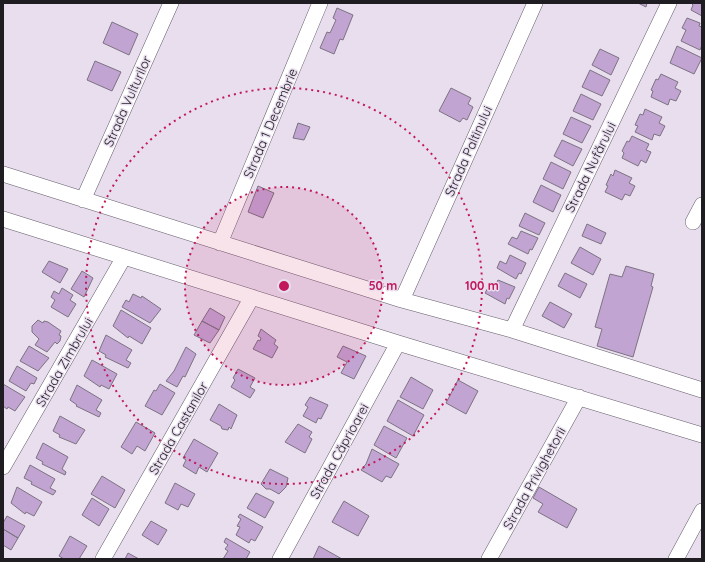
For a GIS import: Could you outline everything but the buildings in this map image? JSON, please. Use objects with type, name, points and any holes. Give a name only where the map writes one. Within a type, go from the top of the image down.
[{"type":"street","name":"Strada Vulturilor","points":[[83,200],[171,3]]},
{"type":"street","name":"Strada 1 Decembrie","points":[[220,243],[320,3]]},
{"type":"street","name":"Strada Paltinului","points":[[402,300],[535,3]]},
{"type":"street","name":"Strada Nufărului","points":[[512,330],[669,3]]},
{"type":"street","points":[[3,174],[402,300],[512,330],[702,390]]},
{"type":"street","points":[[693,222],[702,205]]},
{"type":"street","points":[[3,219],[398,343],[702,435]]},
{"type":"street","name":"Strada Zimbrului","points":[[3,467],[124,257]]},
{"type":"street","name":"Strada Castanilor","points":[[103,559],[252,297]]},
{"type":"street","name":"Strada Căprioarei","points":[[280,559],[398,343]]},
{"type":"street","name":"Strada Privighetorii","points":[[489,559],[579,397]]},
{"type":"street","points":[[676,559],[702,511]]}]
